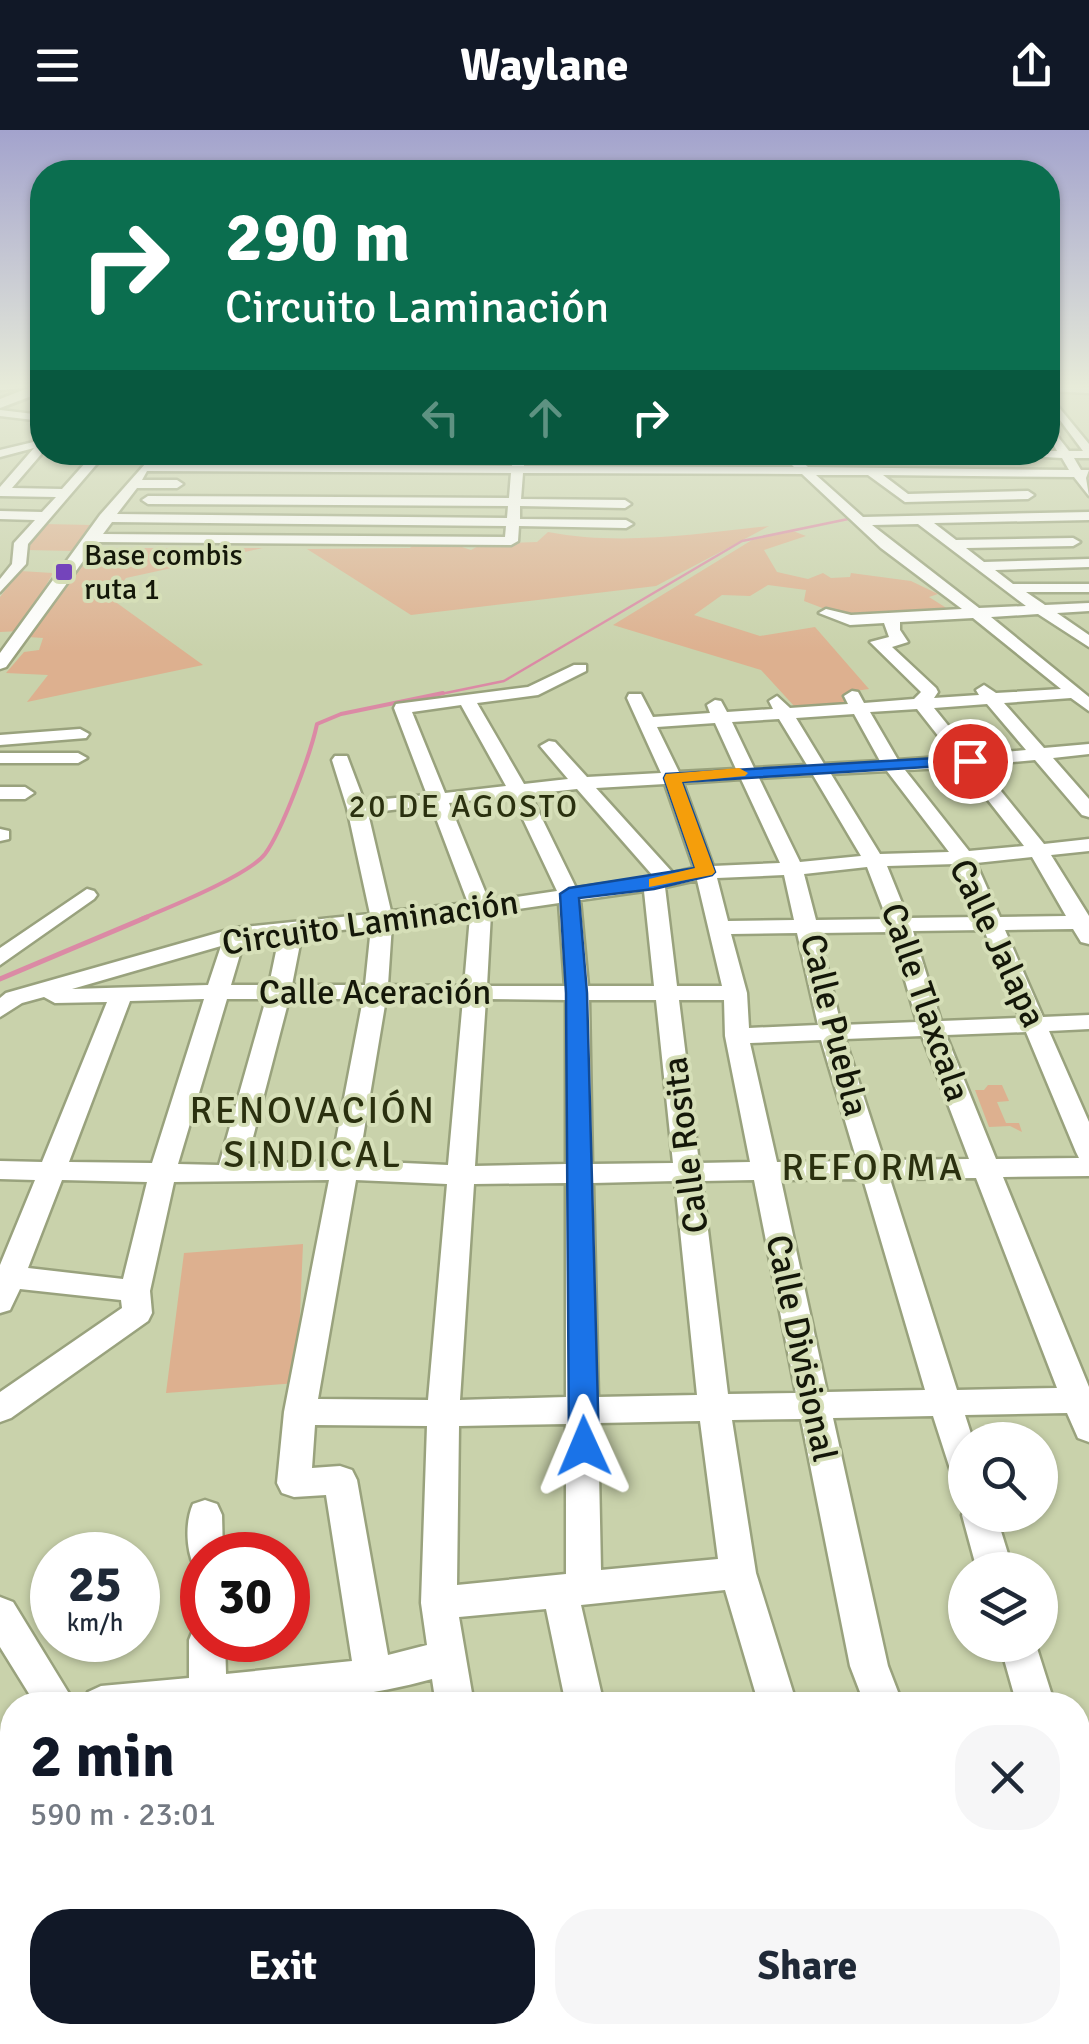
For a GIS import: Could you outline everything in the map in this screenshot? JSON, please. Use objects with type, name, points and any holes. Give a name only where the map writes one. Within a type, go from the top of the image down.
[{"type":"street","points":[[0,588],[19,564],[20,543],[84,474]]},
{"type":"street","points":[[0,664],[139,474]]},
{"type":"street","points":[[339,539],[365,474]]},
{"type":"street","points":[[93,538],[512,541],[517,474]]},
{"type":"street","points":[[661,487],[699,474]]},
{"type":"street","points":[[806,474],[864,521],[886,545],[1089,706]]},
{"type":"street","points":[[875,474],[905,498],[964,492],[1028,496],[1014,474]]},
{"type":"street","points":[[936,474],[945,487],[964,492],[992,518]]},
{"type":"street","points":[[962,474],[967,486],[964,492]]},
{"type":"street","points":[[80,480],[98,480]]},
{"type":"street","points":[[116,480],[189,484]]},
{"type":"street","points":[[342,486],[568,488]]},
{"type":"street","points":[[1,492],[67,493]]},
{"type":"street","points":[[118,500],[625,504]]},
{"type":"street","points":[[0,515],[44,516]]},
{"type":"street","points":[[864,521],[1089,516]]},
{"type":"street","points":[[1057,517],[1089,562]]},
{"type":"street","points":[[106,518],[626,524]]},
{"type":"street","points":[[921,520],[1010,588],[1085,636]]},
{"type":"street","points":[[954,544],[1072,542]]},
{"type":"street","points":[[980,566],[1089,562]]},
{"type":"street","points":[[1010,588],[1089,588]]},
{"type":"street","points":[[826,613],[850,620],[972,610],[1089,607]]},
{"type":"street","points":[[899,617],[892,619],[892,626],[900,642],[878,642],[930,692],[920,702]]},
{"type":"street","points":[[0,634],[24,633]]},
{"type":"street","points":[[453,1692],[439,1603],[443,1413],[481,908],[402,708],[532,691],[580,668]]},
{"type":"street","points":[[978,686],[994,698],[1089,811]]},
{"type":"street","points":[[646,724],[718,711],[856,701],[994,698],[1069,688]]},
{"type":"street","name":"Calle Divisional","points":[[635,698],[672,778],[705,872],[735,994],[737,1036],[812,1404],[869,1666],[879,1692]]},
{"type":"street","points":[[466,699],[520,792],[569,894],[576,993],[584,1410],[572,1588],[584,1692]]},
{"type":"street","name":"Calle Jalapa","points":[[856,701],[892,764],[964,858],[988,923],[1036,1024],[1089,1152]]},
{"type":"street","points":[[920,702],[1039,850],[1086,927]]},
{"type":"street","name":"Calle Tlaxcala","points":[[781,707],[874,860],[900,924],[932,1028],[1085,1410]]},
{"type":"street","name":"Calle Puebla","points":[[718,711],[794,869],[832,1032],[952,1422]]},
{"type":"street","points":[[0,740],[79,746]]},
{"type":"street","points":[[0,758],[79,746]]},
{"type":"street","points":[[79,746],[89,776]]},
{"type":"street","points":[[549,746],[661,882]]},
{"type":"street","points":[[358,808],[582,784],[970,761],[1089,749]]},
{"type":"street","points":[[341,760],[358,808],[382,918],[376,992],[300,1412],[294,1483],[340,1480],[373,1677]]},
{"type":"street","points":[[0,793],[25,793]]},
{"type":"street","name":"Circuito Laminación","points":[[6,1002],[235,935],[481,908],[705,872],[964,858],[1089,846]]},
{"type":"street","name":"Calle Rosita","points":[[661,882],[667,993],[714,1408],[738,1573],[774,1692]]},
{"type":"street","points":[[0,958],[87,895]]},
{"type":"street","points":[[717,928],[988,923],[1086,927]]},
{"type":"street","points":[[230,1174],[279,992],[292,928]]},
{"type":"street","points":[[0,1409],[136,1302],[163,1170],[235,935]]},
{"type":"street","name":"Calle Aceración","points":[[6,1002],[219,992],[735,994]]},
{"type":"street","points":[[122,994],[4,1284],[136,1302]]},
{"type":"street","points":[[0,1032],[6,1002]]},
{"type":"street","points":[[737,1036],[1089,1022]]},
{"type":"street","points":[[0,1170],[230,1174],[344,1170],[459,1175],[985,1165],[1089,1167]]},
{"type":"street","points":[[300,1412],[946,1403],[1085,1410]]},
{"type":"street","points":[[206,1515],[206,1532]]},
{"type":"street","points":[[439,1603],[738,1573]]},
{"type":"street","points":[[0,1614],[49,1692]]},
{"type":"street","points":[[265,1692],[373,1677],[448,1657]]},
{"type":"street","points":[[208,1662],[208,1692]]},
{"type":"street","points":[[1023,1662],[1032,1692]]},
{"type":"shaded area","points":[[44,524],[92,525],[72,551],[27,550]]},
{"type":"shaded area","points":[[769,526],[656,586],[411,615],[307,549],[410,548],[415,542],[453,544],[471,550],[482,544],[537,542],[548,532],[630,538]]},
{"type":"shaded area","points":[[793,531],[806,536],[764,550],[777,572],[808,579],[823,573],[831,578],[850,577],[851,573],[911,581],[938,594],[929,597],[948,609],[846,617],[804,601],[806,590],[768,585],[750,596],[722,595],[694,615],[760,636],[815,627],[869,689],[848,692],[853,704],[795,707],[761,670],[613,625],[752,540]]},
{"type":"shaded area","points":[[105,548],[263,548],[126,578],[110,598],[203,665],[27,702],[48,675],[6,673],[24,652],[39,650],[43,638],[28,637],[88,552]]},
{"type":"shaded area","points":[[20,571],[53,573],[20,631],[0,632],[0,597]]},
{"type":"shaded area","points":[[988,1085],[1002,1085],[1009,1101],[997,1102],[1006,1123],[1019,1123],[1022,1132],[1010,1126],[989,1127],[975,1090],[984,1090]]},
{"type":"shaded area","points":[[303,1244],[297,1383],[166,1393],[184,1253]]},
{"type":"waterway","points":[[431,696],[504,681],[742,541],[853,518]]},
{"type":"waterway","points":[[141,919],[225,881],[265,854],[295,791],[317,724],[341,714],[443,693]]},
{"type":"waterway","points":[[0,979],[147,917]]},
{"type":"slow traffic","points":[[656,883],[705,872],[672,778],[739,773]]},
{"type":"place","name":"Base combis ruta 1","points":[[64,572]]},
{"type":"district","name":"20 DE AGOSTO","points":[[464,806]]},
{"type":"district","name":"RENOVACIÓN SINDICAL","points":[[313,1132]]},
{"type":"district","name":"REFORMA","points":[[873,1167]]},
{"type":"route","points":[[584,1446],[576,993],[569,894],[705,872],[672,778],[970,761]]}]
